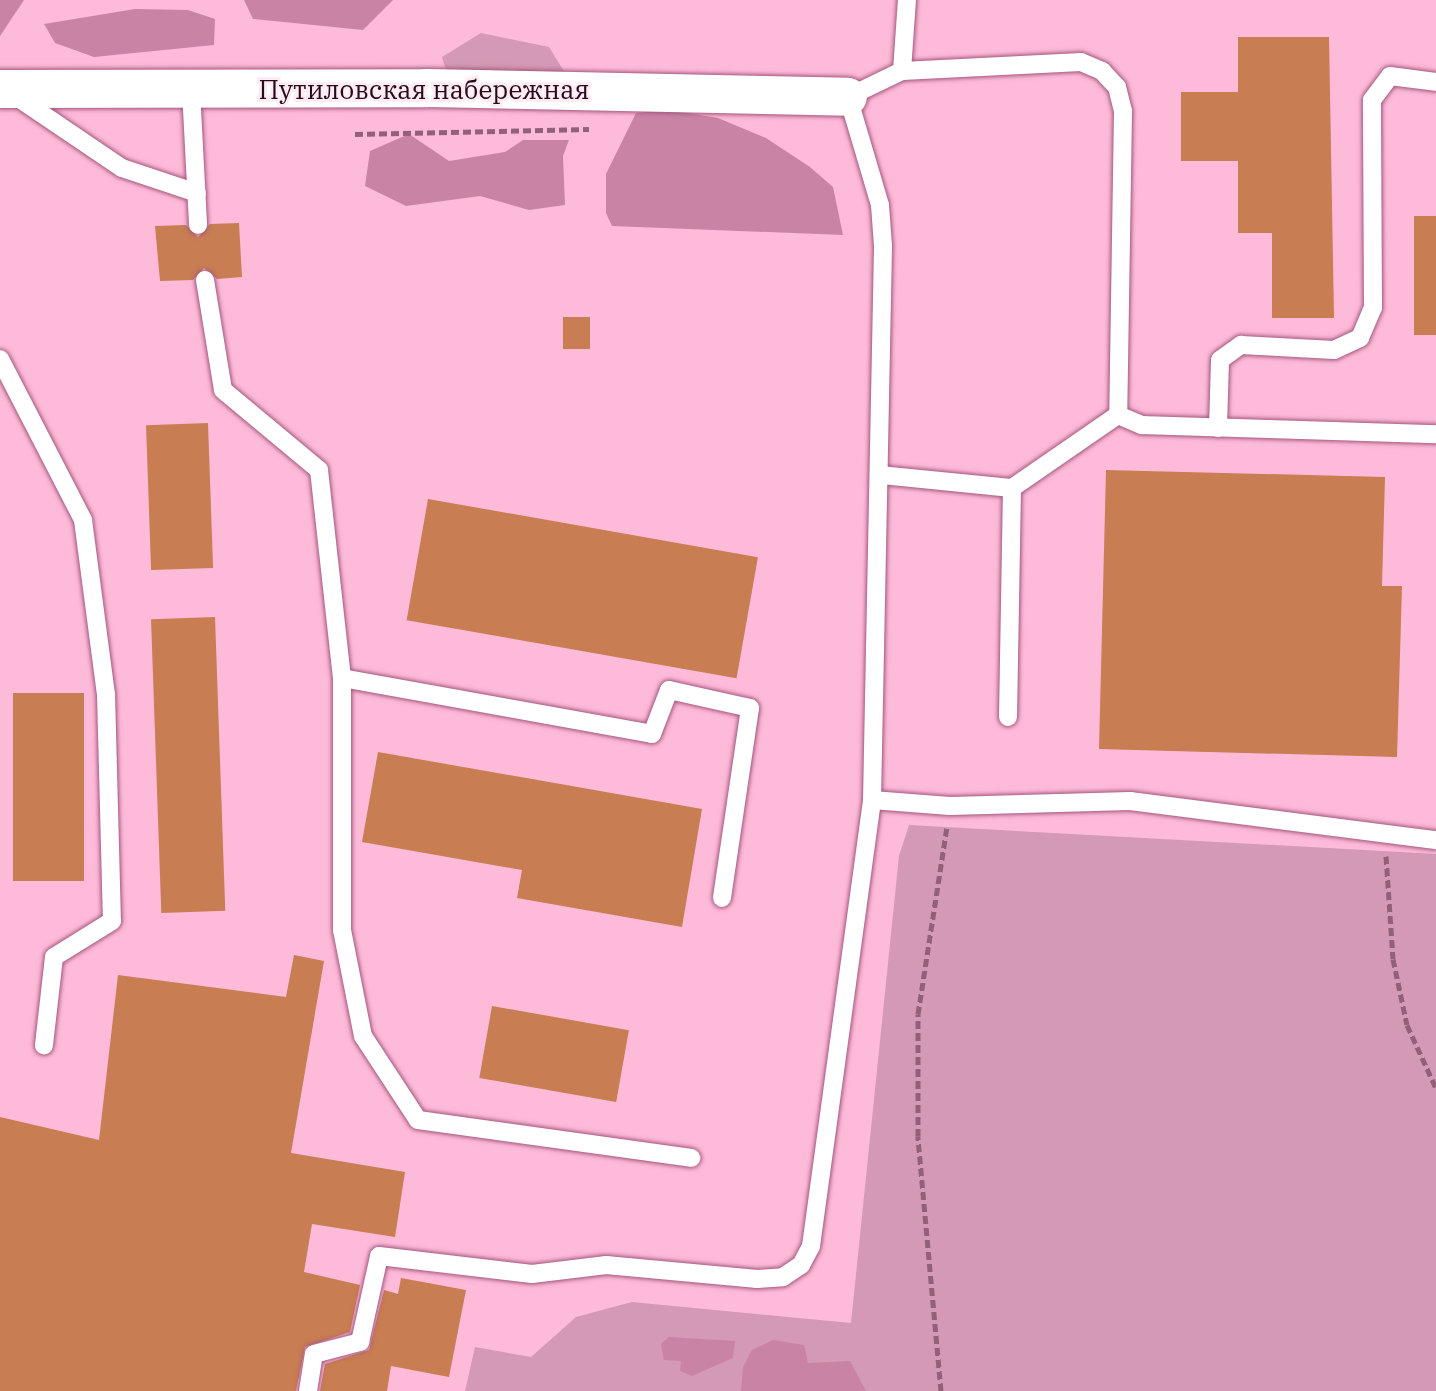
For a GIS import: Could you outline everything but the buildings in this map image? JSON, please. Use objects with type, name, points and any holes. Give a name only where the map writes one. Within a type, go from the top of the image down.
[{"type":"street","name":"Путиловская набережная","points":[[4,90],[427,88],[848,97]]},
{"type":"lane","points":[[902,71],[907,0]]},
{"type":"lane","points":[[308,1391],[314,1354],[360,1342],[379,1256],[532,1274],[606,1265],[757,1279],[783,1277],[801,1265],[811,1246],[821,1149],[837,1082],[872,800],[881,475],[880,205],[848,97],[902,71],[1081,62],[1102,71],[1117,87],[1123,111],[1118,415]]},
{"type":"lane","points":[[1218,428],[1220,360],[1241,345],[1334,350],[1360,338],[1373,308],[1372,100],[1390,76],[1436,82]]},
{"type":"lane","points":[[4,90],[122,168],[197,193]]},
{"type":"lane","points":[[191,90],[198,225]]},
{"type":"lane","points":[[205,280],[223,390],[319,470],[342,678],[342,930],[363,1036],[418,1120],[691,1158]]},
{"type":"lane","points":[[0,359],[83,520],[106,694],[112,921],[54,957],[44,1045]]},
{"type":"lane","points":[[1118,415],[1142,425],[1436,434]]},
{"type":"lane","points":[[881,475],[1012,488],[1118,415]]},
{"type":"lane","points":[[1008,717],[1012,488]]},
{"type":"lane","points":[[342,678],[652,734],[669,690],[750,708],[722,898]]},
{"type":"lane","points":[[872,800],[950,806],[1130,801],[1436,840]]},
{"type":"path","points":[[355,134],[592,129]]},
{"type":"path","points":[[941,1391],[918,1136],[918,1014],[950,806]]},
{"type":"path","points":[[1383,831],[1393,959],[1407,1025],[1436,1088]]},
{"type":"shaded area","points":[[0,0],[24,0],[0,36]]},
{"type":"shaded area","points":[[244,0],[393,0],[363,30],[253,19]]},
{"type":"shaded area","points":[[135,9],[188,10],[215,19],[214,45],[94,57],[55,43],[44,24]]},
{"type":"shaded area","points":[[481,33],[549,47],[570,81],[448,78],[442,57]]},
{"type":"shaded area","points":[[669,110],[718,118],[766,138],[810,167],[833,187],[843,235],[612,226],[606,213],[606,174],[636,113]]},
{"type":"shaded area","points":[[409,134],[449,161],[505,152],[523,140],[569,140],[563,156],[565,205],[529,210],[480,196],[406,206],[365,186],[370,151]]},
{"type":"shaded area","points":[[909,825],[1436,854],[1436,1391],[465,1391],[475,1347],[531,1357],[576,1317],[632,1302],[851,1323],[899,856]]},
{"type":"shaded area","points":[[669,1337],[735,1341],[733,1358],[692,1376],[680,1371],[681,1361],[664,1360],[661,1344]]},
{"type":"shaded area","points":[[773,1340],[804,1345],[808,1363],[850,1361],[866,1391],[741,1391],[743,1367],[752,1350]]}]
